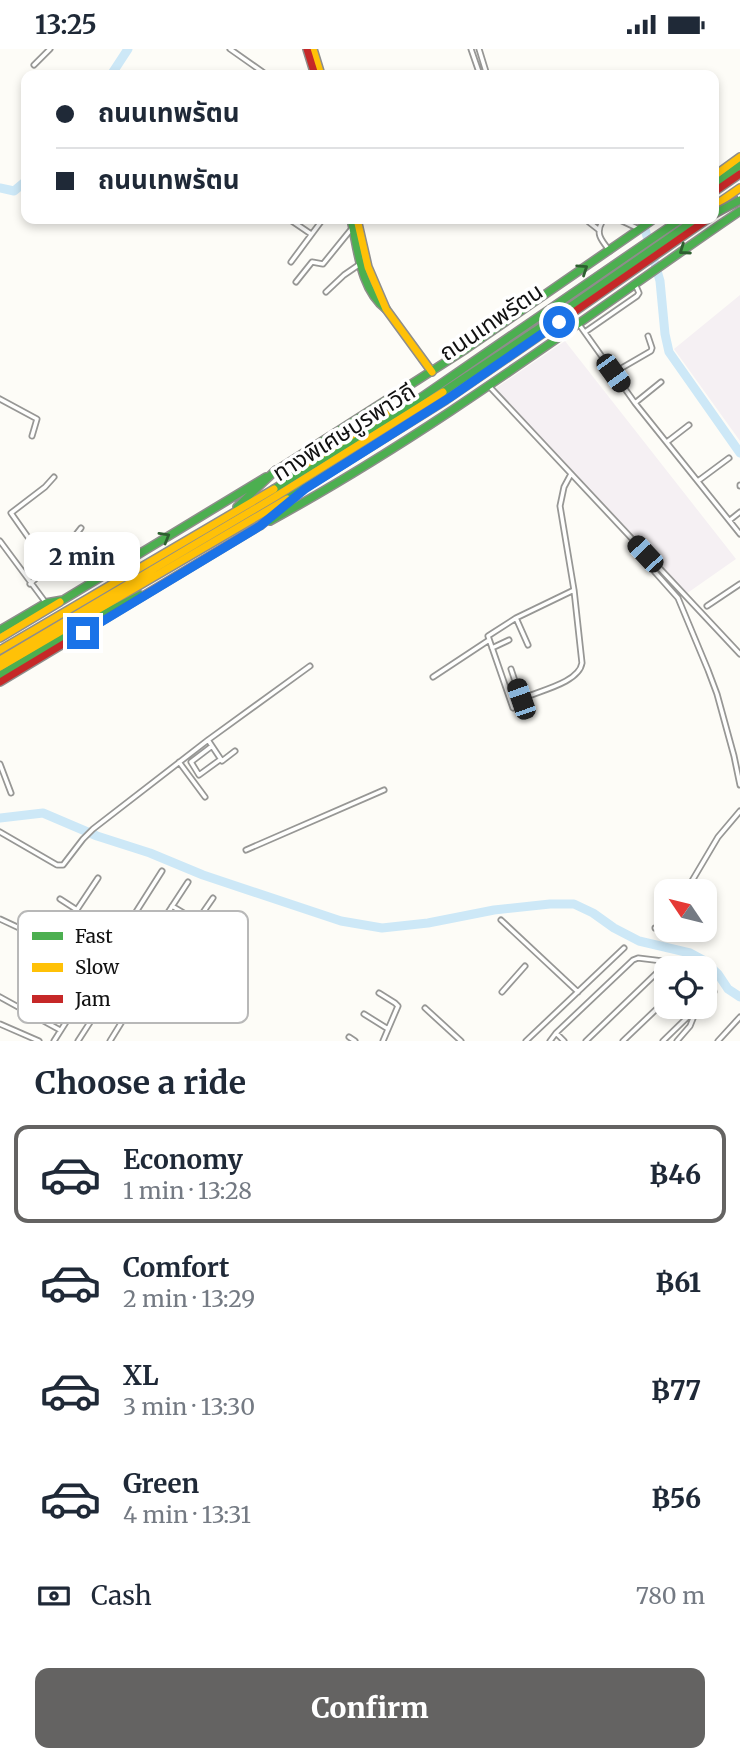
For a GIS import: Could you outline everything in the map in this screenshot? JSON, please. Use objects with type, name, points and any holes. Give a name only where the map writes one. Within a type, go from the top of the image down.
[{"type":"main road","points":[[307,49],[313,70]]},
{"type":"main road","points":[[313,49],[319,70]]},
{"type":"main road","points":[[719,180],[737,164],[740,157]]},
{"type":"main road","points":[[719,173],[737,164]]},
{"type":"main road","points":[[719,191],[740,176]]},
{"type":"main road","points":[[719,203],[740,188]]},
{"type":"main road","points":[[719,211],[740,199]]},
{"type":"main road","points":[[0,682],[170,579],[329,488],[415,434],[740,211]]},
{"type":"main road","points":[[353,224],[363,275],[378,304],[386,309]]},
{"type":"main road","points":[[354,224],[369,271],[386,309],[432,373]]},
{"type":"main road","name":"ถนนเทพรัตน","points":[[0,630],[46,603],[63,600],[432,373],[646,224]]},
{"type":"main road","name":"ถนนเทพรัตน","points":[[0,648],[236,507],[437,382],[675,224]]},
{"type":"main road","name":"ทางพิเศษบูรพาวิถี","points":[[0,648],[373,428],[676,224]]},
{"type":"main road","name":"ทางพิเศษบูรพาวิถี","points":[[0,660],[363,444],[513,346],[676,224]]},
{"type":"main road","name":"ถนนเทพรัตน","points":[[0,667],[305,489],[449,398],[698,224]]},
{"type":"main road","points":[[236,507],[276,470]]},
{"type":"main road","points":[[260,526],[305,489]]},
{"type":"main road","points":[[0,675],[97,617],[170,579]]},
{"type":"main road","points":[[0,638],[63,600]]},
{"type":"street","points":[[34,65],[50,49]]},
{"type":"street","points":[[230,49],[260,70]]},
{"type":"street","points":[[471,49],[478,70]]},
{"type":"street","points":[[479,49],[485,70]]},
{"type":"street","points":[[296,224],[311,234]]},
{"type":"street","points":[[291,263],[319,224]]},
{"type":"street","points":[[296,282],[312,262],[323,264],[351,224]]},
{"type":"street","points":[[591,224],[599,230]]},
{"type":"street","points":[[600,224],[601,240],[610,251]]},
{"type":"street","points":[[630,224],[639,229]]},
{"type":"street","points":[[326,292],[360,264]]},
{"type":"street","points":[[585,332],[637,296],[639,293],[635,284]]},
{"type":"street","points":[[578,323],[635,403],[740,534]]},
{"type":"street","points":[[613,373],[651,351],[648,336]]},
{"type":"street","points":[[635,403],[661,382]]},
{"type":"street","points":[[488,386],[740,654]]},
{"type":"street","points":[[0,399],[36,417],[32,436]]},
{"type":"street","points":[[667,442],[689,425]]},
{"type":"street","points":[[698,481],[729,458]]},
{"type":"street","points":[[571,474],[564,487],[560,506],[574,590],[581,669],[572,679],[521,699],[513,708],[488,636],[516,618],[574,590]]},
{"type":"street","points":[[49,567],[11,513],[54,478]]},
{"type":"street","points":[[730,520],[740,512]]},
{"type":"street","points":[[30,584],[63,552],[81,527]]},
{"type":"street","points":[[0,541],[46,603]]},
{"type":"street","points":[[653,562],[653,570],[678,598],[708,670],[740,785]]},
{"type":"street","points":[[706,606],[740,584]]},
{"type":"street","points":[[516,618],[528,645]]},
{"type":"street","points":[[492,649],[509,640]]},
{"type":"street","points":[[433,677],[489,641]]},
{"type":"street","points":[[0,832],[60,865],[65,863],[93,829],[310,666]]},
{"type":"street","points":[[511,669],[521,699]]},
{"type":"street","points":[[208,740],[221,759]]},
{"type":"street","points":[[212,746],[191,762],[199,775],[235,751]]},
{"type":"street","points":[[179,762],[205,797]]},
{"type":"street","points":[[0,764],[11,793]]},
{"type":"street","points":[[246,850],[384,790]]},
{"type":"street","points":[[692,879],[718,837],[740,811]]},
{"type":"street","points":[[137,911],[162,871]]},
{"type":"street","points":[[60,899],[77,910],[98,878]]},
{"type":"street","points":[[169,911],[188,881]]},
{"type":"street","points":[[204,911],[213,898]]},
{"type":"street","points":[[172,906],[180,911]]},
{"type":"street","points":[[0,919],[18,928]]},
{"type":"street","points":[[501,920],[578,992]]},
{"type":"street","points":[[526,1041],[624,948]]},
{"type":"street","points":[[550,1041],[633,960],[654,960]]},
{"type":"street","points":[[502,992],[525,966]]},
{"type":"street","points":[[586,1041],[654,975]]},
{"type":"street","points":[[379,993],[398,1006],[383,1041]]},
{"type":"street","points":[[0,997],[18,1007]]},
{"type":"street","points":[[425,1008],[461,1041]]},
{"type":"street","points":[[623,1041],[654,1011]]},
{"type":"street","points":[[364,1014],[388,1029]]},
{"type":"street","points":[[718,1041],[740,1017]]},
{"type":"street","points":[[663,1041],[686,1019]]},
{"type":"street","points":[[677,1041],[693,1019]]},
{"type":"street","points":[[47,1023],[60,1030]]},
{"type":"street","points":[[54,1041],[65,1023]]},
{"type":"street","points":[[78,1041],[91,1023]]},
{"type":"street","points":[[110,1041],[122,1023]]},
{"type":"street","points":[[0,1024],[38,1041]]},
{"type":"street","points":[[556,1033],[564,1041]]},
{"type":"street","points":[[349,1037],[355,1041]]},
{"type":"shaded area","points":[[740,295],[740,441],[674,349]]},
{"type":"shaded area","points":[[565,341],[736,559],[686,594],[493,390]]},
{"type":"waterway","points":[[114,70],[128,49]]},
{"type":"waterway","points":[[0,188],[14,191],[21,185]]},
{"type":"waterway","points":[[643,224],[660,281],[669,352],[740,453]]},
{"type":"waterway","points":[[0,818],[43,813],[203,875],[341,921],[382,928],[428,923],[494,910],[574,904],[639,941],[690,953],[703,960],[718,974],[728,989],[740,997]]},
{"type":"traffic: fast","points":[[719,181],[740,165]]},
{"type":"traffic: fast","points":[[719,211],[740,200]]},
{"type":"traffic: fast","points":[[270,521],[450,411],[740,211]]},
{"type":"traffic: fast","points":[[352,224],[365,280],[377,301],[386,309]]},
{"type":"traffic: fast","points":[[274,472],[466,349],[647,224]]},
{"type":"traffic: fast","points":[[274,489],[413,403],[674,224]]},
{"type":"traffic: fast","points":[[443,392],[689,224]]},
{"type":"traffic: fast","points":[[287,499],[446,400],[561,321]]},
{"type":"traffic: fast","points":[[237,507],[276,470]]},
{"type":"traffic: fast","points":[[0,630],[46,603],[63,600],[266,477]]},
{"type":"traffic: fast","points":[[0,675],[97,617],[140,595]]},
{"type":"traffic: slow","points":[[313,49],[319,70]]},
{"type":"traffic: slow","points":[[719,172],[740,157]]},
{"type":"traffic: slow","points":[[719,203],[740,188]]},
{"type":"traffic: slow","points":[[358,224],[368,267],[386,309],[432,372]]},
{"type":"traffic: slow","points":[[0,660],[275,497],[443,392]]},
{"type":"traffic: slow","points":[[298,469],[386,414]]},
{"type":"traffic: slow","points":[[0,650],[274,489]]},
{"type":"traffic: slow","points":[[0,667],[287,499]]},
{"type":"traffic: slow","points":[[0,638],[60,602]]},
{"type":"traffic: jam","points":[[307,49],[313,70]]},
{"type":"traffic: jam","points":[[719,189],[740,174]]},
{"type":"traffic: jam","points":[[561,321],[701,224]]},
{"type":"traffic: jam","points":[[260,526],[288,503]]},
{"type":"traffic: jam","points":[[0,682],[261,525]]},
{"type":"route","points":[[83,633],[260,526],[305,489],[449,398],[559,322]]}]
